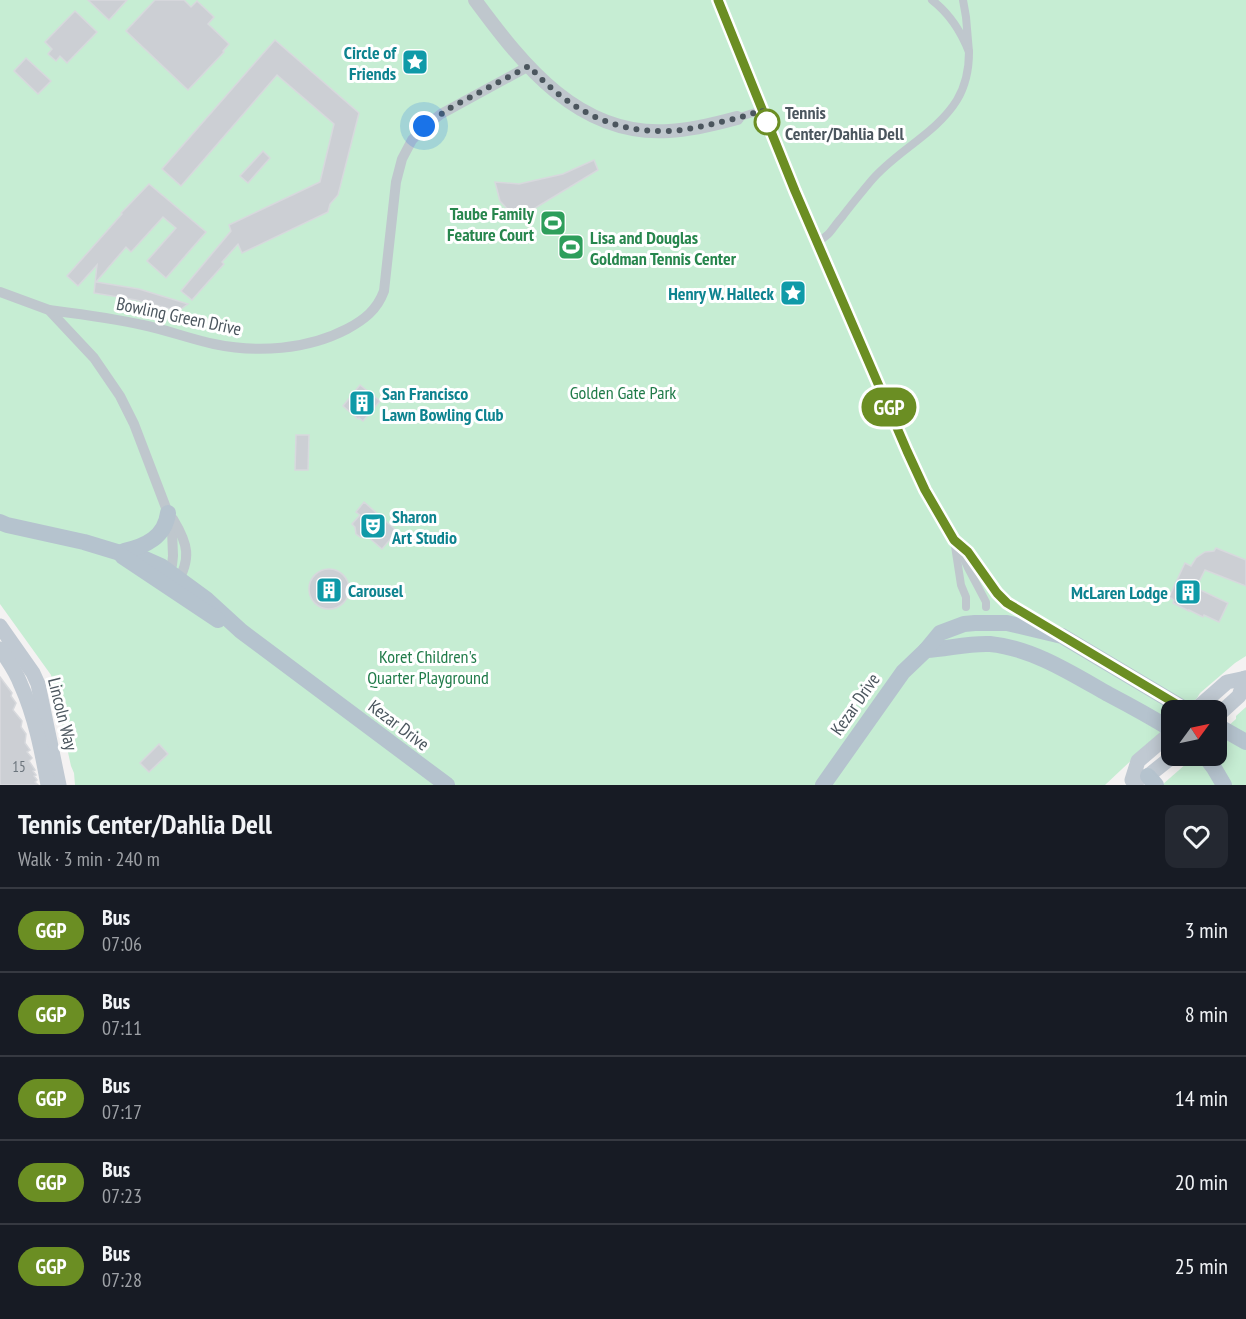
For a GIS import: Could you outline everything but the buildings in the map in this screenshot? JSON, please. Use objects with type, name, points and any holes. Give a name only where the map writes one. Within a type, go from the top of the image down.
[{"type":"main road","points":[[117,552],[138,547],[155,539],[165,525],[168,513]]},
{"type":"main road","name":"Kezar Drive","points":[[2,524],[84,542],[117,552],[129,562],[171,581],[212,617],[241,631],[447,785]]},
{"type":"main road","name":"Kezar Drive","points":[[823,785],[909,664],[926,650],[940,633],[957,626],[975,623],[1007,623],[1062,636],[1170,700]]},
{"type":"main road","name":"Lincoln Way","points":[[2,638],[22,686],[48,785]]},
{"type":"main road","name":"Lincoln Way","points":[[2,638],[33,673],[38,684],[59,785]]},
{"type":"main road","points":[[926,650],[966,645],[998,645],[1030,654],[1072,674],[1161,725]]},
{"type":"main road","points":[[1207,700],[1227,682],[1246,678]]},
{"type":"main road","points":[[1227,707],[1239,696],[1246,678]]},
{"type":"main road","points":[[1227,731],[1246,742]]},
{"type":"main road","points":[[1140,782],[1138,761],[1161,741]]},
{"type":"main road","points":[[1140,782],[1161,765]]},
{"type":"main road","points":[[1212,766],[1224,785]]},
{"type":"street","points":[[476,0],[545,83],[563,99],[611,124],[641,130],[669,131],[737,118],[762,110]]},
{"type":"street","points":[[718,0],[817,242],[894,420],[925,490],[975,578],[986,607]]},
{"type":"street","points":[[932,0],[951,18],[962,34],[969,52]]},
{"type":"street","points":[[817,242],[827,237],[883,168],[951,109],[963,90],[969,52],[963,0]]},
{"type":"street","name":"Bowling Green Drive","points":[[48,310],[146,325],[209,343],[242,348],[294,346],[343,331],[368,316],[378,304],[384,291],[396,182],[402,159],[412,140],[424,126],[441,114],[529,66]]},
{"type":"street","points":[[0,292],[48,310],[94,358],[120,396],[140,439],[168,513],[173,547],[171,581]]},
{"type":"street","points":[[894,420],[913,413]]},
{"type":"street","points":[[954,540],[972,549],[979,558]]},
{"type":"street","points":[[954,540],[968,552],[1002,598],[1062,636]]},
{"type":"street","points":[[954,540],[966,607]]},
{"type":"green space","name":"Golden Gate Park","points":[[0,0],[1246,0],[1246,656],[1200,693],[1195,700],[1161,700],[1161,732],[1105,785],[75,785],[51,675],[0,604]]},
{"type":"green space","points":[[1246,707],[1246,785],[1162,785],[1184,766],[1227,766],[1227,727],[1236,719],[1236,716]]},
{"type":"bus line","name":"GGP","points":[[718,0],[795,191],[907,451],[925,490],[954,540],[968,552],[992,587],[1007,603],[1169,700]]},
{"type":"place","name":"Circle of Friends","points":[[415,62]]},
{"type":"place","name":"Tennis Center/Dahlia Dell","points":[[767,122]]},
{"type":"place","name":"Taube Family Feature Court","points":[[553,223]]},
{"type":"place","name":"Lisa and Douglas Goldman Tennis Center","points":[[571,247]]},
{"type":"place","name":"Henry W. Halleck","points":[[793,293]]},
{"type":"place","name":"San Francisco Lawn Bowling Club","points":[[362,403]]},
{"type":"place","name":"Sharon Art Studio","points":[[373,526]]},
{"type":"place","name":"Carousel","points":[[329,590]]},
{"type":"place","name":"McLaren Lodge","points":[[1188,592]]},
{"type":"route","points":[[424,126],[450,108],[529,66],[563,99],[587,114],[611,124],[641,130],[669,131],[735,119],[762,110],[767,122]]},
{"type":"park label","name":"Koret Children's Quarter Playground","points":[[428,666]]}]
